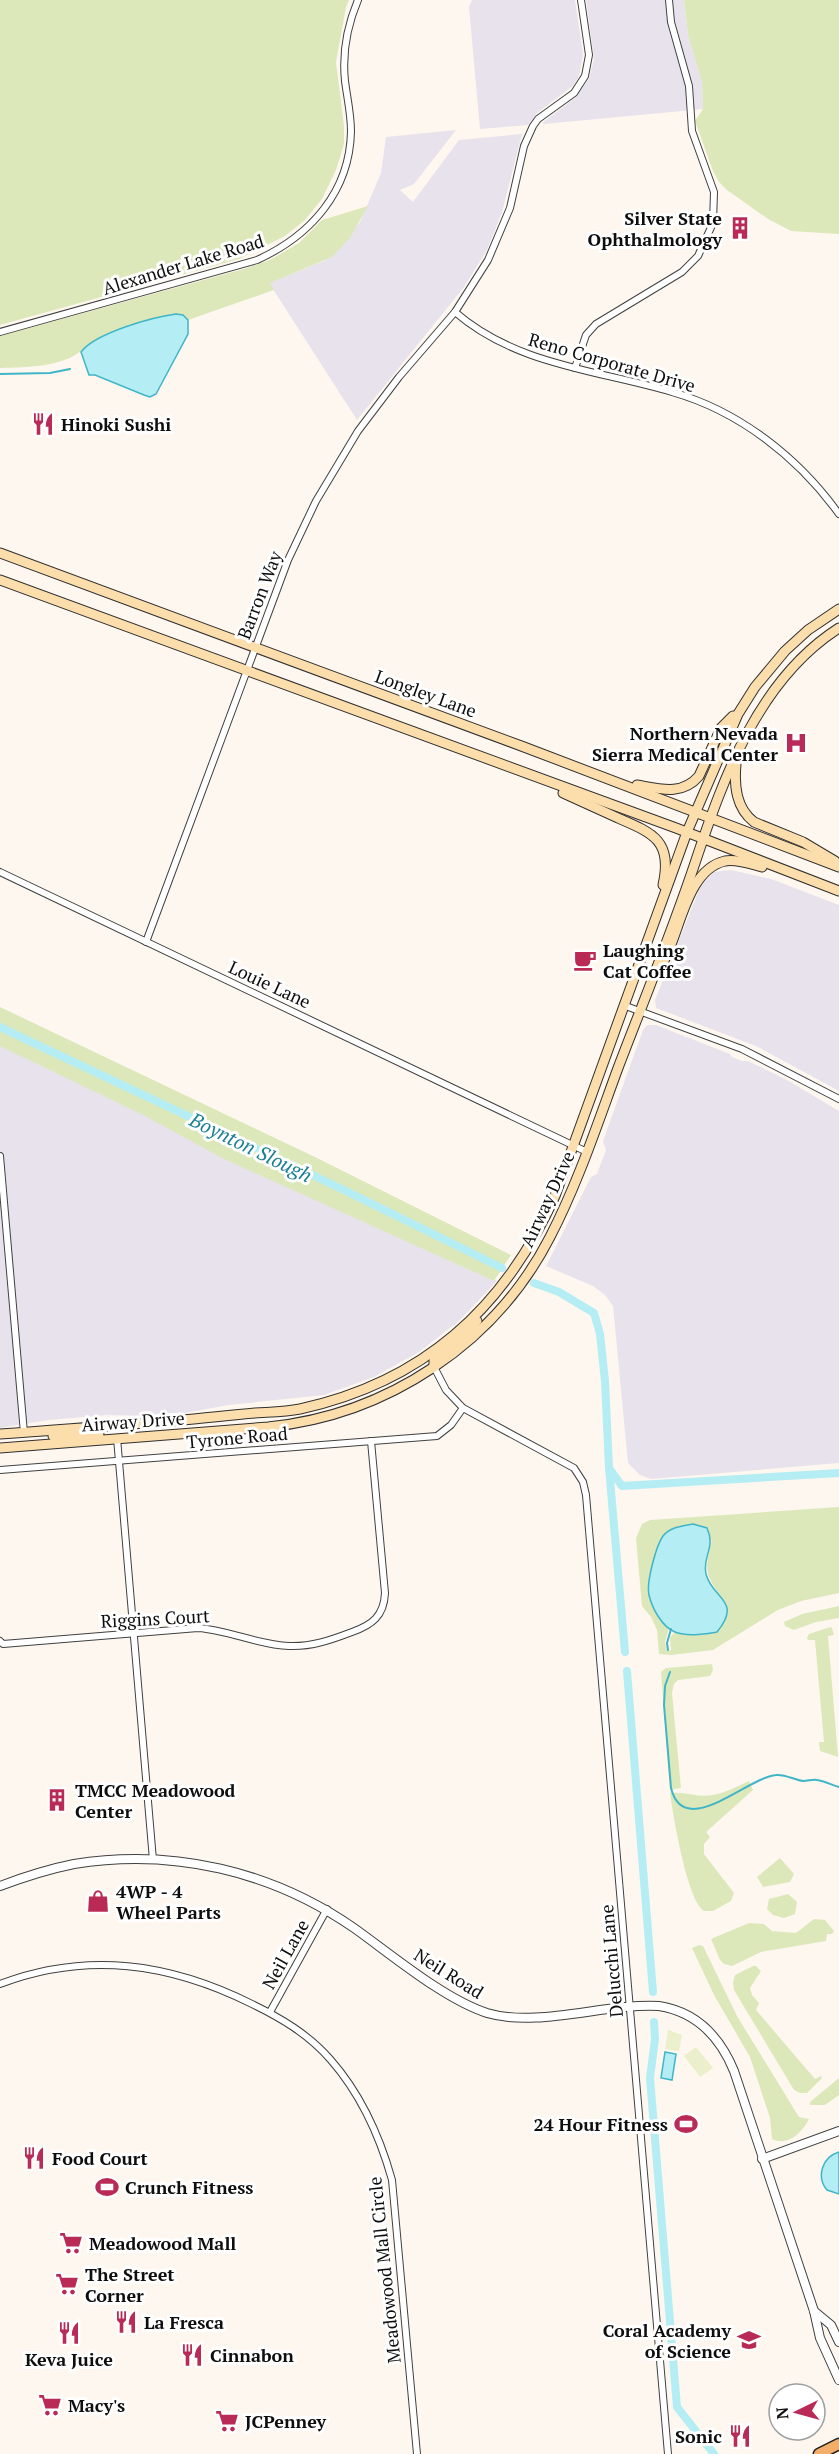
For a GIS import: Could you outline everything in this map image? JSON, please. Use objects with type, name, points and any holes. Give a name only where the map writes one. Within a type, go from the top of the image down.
[{"type":"main road","name":"Longley Lane","points":[[0,553],[615,781],[693,817],[711,818],[839,866]]},
{"type":"main road","points":[[0,560],[35,566]]},
{"type":"main road","points":[[0,580],[687,832],[839,891]]},
{"type":"main road","points":[[615,781],[668,791],[688,787],[699,776],[721,729],[764,675],[808,630],[839,609]]},
{"type":"main road","name":"Airway Drive","points":[[0,1448],[302,1423],[341,1412],[383,1396],[434,1367],[484,1327],[501,1310],[523,1281],[550,1238],[587,1152],[707,828],[740,749],[761,708],[783,678],[811,648],[839,628]]},
{"type":"main road","name":"Airway Drive","points":[[0,1434],[297,1410],[360,1391],[391,1377],[420,1360],[486,1306],[517,1268],[555,1196],[687,832],[744,703]]},
{"type":"main road","points":[[740,749],[736,765],[736,785],[739,802],[747,817],[803,842],[839,866]]},
{"type":"main road","points":[[543,780],[555,790],[642,828],[658,840],[663,848],[666,864],[657,916]]},
{"type":"main road","points":[[653,975],[669,954],[696,882],[709,868],[726,861],[736,861],[792,873]]},
{"type":"main road","points":[[434,1367],[434,1360],[437,1356],[473,1326],[486,1306]]},
{"type":"main road","points":[[24,1432],[52,1436],[109,1433],[117,1438],[125,1430],[182,1425],[208,1418]]},
{"type":"main road","points":[[819,2454],[839,2444]]},
{"type":"street","name":"Alexander Lake Road","points":[[0,332],[257,260],[291,242],[305,230],[328,203],[346,167],[351,131],[345,50],[358,0]]},
{"type":"street","name":"Barron Way","points":[[146,942],[297,538],[342,455],[385,394],[455,312],[488,260],[502,230],[515,191],[524,146],[532,126],[574,93],[585,76],[589,55],[581,0]]},
{"type":"street","points":[[575,368],[586,335],[596,324],[682,272],[698,256],[713,223],[714,192],[692,131],[689,86],[671,22],[669,0]]},
{"type":"street","name":"Reno Corporate Drive","points":[[455,312],[483,333],[509,347],[540,359],[673,392],[723,413],[755,431],[781,451],[820,488],[839,514]]},
{"type":"street","name":"Louie Lane","points":[[0,872],[587,1152]]},
{"type":"street","points":[[623,1005],[742,1049],[839,1099]]},
{"type":"street","points":[[0,1156],[24,1432]]},
{"type":"street","points":[[434,1367],[446,1390],[464,1408]]},
{"type":"street","name":"Tyrone Road","points":[[0,1470],[437,1436],[451,1425],[464,1408]]},
{"type":"street","name":"Delucchi Lane","points":[[464,1408],[574,1468],[583,1482],[586,1495],[668,2454]]},
{"type":"street","points":[[117,1438],[153,1860]]},
{"type":"street","name":"Riggins Court","points":[[0,1641],[3,1644],[213,1629],[273,1644],[303,1646],[330,1640],[372,1623],[382,1610],[385,1593],[371,1441]]},
{"type":"street","name":"Neil Road","points":[[0,1886],[73,1864],[110,1860],[153,1860],[209,1865],[243,1873],[294,1892],[327,1909],[448,1994],[479,2010],[504,2016],[651,2006],[678,2010],[700,2023],[717,2038],[734,2071],[814,2311],[820,2338],[839,2380]]},
{"type":"street","name":"Neil Lane","points":[[270,2012],[327,1909]]},
{"type":"street","name":"Meadowood Mall Circle","points":[[0,1984],[57,1969],[91,1965],[130,1966],[176,1973],[200,1980],[270,2012],[304,2033],[331,2059],[350,2086],[371,2123],[386,2158],[396,2211],[417,2454]]},
{"type":"street","points":[[762,2159],[839,2131]]},
{"type":"street","name":"Neil Road","points":[[814,2311],[831,2325],[839,2342]]},
{"type":"shaded area","points":[[472,0],[575,0],[583,54],[579,76],[573,86],[537,113],[528,125],[480,129],[469,7]]},
{"type":"shaded area","points":[[586,0],[684,0],[688,35],[702,81],[703,109],[542,123],[575,98],[589,79],[594,59]]},
{"type":"shaded area","points":[[456,130],[414,184],[400,190],[413,202],[459,140],[522,134],[502,212],[487,250],[464,287],[357,420],[269,283],[326,260],[360,222],[381,173],[386,137]]},
{"type":"shaded area","points":[[731,870],[771,879],[839,905],[839,1091],[756,1046],[656,1008],[655,1000],[701,885],[714,872]]},
{"type":"shaded area","points":[[647,1025],[656,1025],[730,1054],[742,1061],[748,1061],[787,1080],[839,1111],[839,1463],[651,1479],[640,1475],[628,1463],[613,1306],[605,1295],[593,1286],[546,1266],[591,1177],[597,1174],[606,1150],[603,1141],[643,1030]]},
{"type":"shaded area","points":[[0,1039],[497,1281],[460,1320],[419,1352],[374,1377],[324,1395],[229,1405],[185,1413],[145,1416],[108,1415],[49,1420],[0,1428]]},
{"type":"green space","points":[[0,0],[349,0],[336,62],[344,144],[336,170],[322,199],[305,220],[285,236],[239,259],[0,325]]},
{"type":"green space","points":[[684,0],[839,0],[839,234],[791,231],[768,219],[719,182],[695,121],[703,109],[702,82],[688,35]]},
{"type":"green space","points":[[368,206],[350,238],[332,257],[270,283],[274,290],[188,320],[183,315],[87,345],[79,353],[58,362],[0,368],[0,336],[270,260],[299,243],[322,220]]},
{"type":"green space","points":[[0,1007],[317,1158],[511,1255],[494,1281],[222,1158],[145,1116],[0,1046]]},
{"type":"green space","points":[[839,1507],[839,1593],[801,1601],[778,1610],[713,1650],[671,1655],[659,1654],[657,1630],[651,1617],[642,1606],[636,1538],[642,1524],[650,1520]],"holes":[[[712,1539],[708,1574],[727,1605],[696,1635],[675,1632],[670,1637],[671,1650],[667,1651],[665,1642],[669,1628],[664,1625]]]},
{"type":"green space","points":[[839,1606],[839,1618],[816,1622],[794,1630],[785,1626],[784,1622],[802,1614]]},
{"type":"green space","points":[[830,1627],[834,1635],[828,1636],[838,1757],[820,1751],[819,1742],[824,1742],[815,1640],[807,1638],[809,1634]]},
{"type":"green space","points":[[712,1664],[713,1670],[710,1676],[678,1680],[674,1684],[672,1693],[681,1788],[670,1790],[661,1672],[666,1668]]},
{"type":"green space","points":[[749,1781],[753,1790],[706,1832],[710,1837],[704,1844],[704,1854],[734,1893],[731,1901],[713,1911],[704,1911],[698,1904],[687,1875],[670,1793],[713,1795]]},
{"type":"green space","points":[[780,1858],[794,1874],[790,1882],[763,1887],[757,1877]]},
{"type":"green space","points":[[788,1894],[797,1902],[795,1914],[784,1918],[773,1915],[767,1909],[769,1899]]},
{"type":"green space","points":[[814,1919],[825,1920],[834,1931],[832,1934],[827,1934],[826,1941],[761,1952],[732,1966],[720,1960],[711,1939],[749,1923],[764,1924],[772,1931],[796,1933]]},
{"type":"green space","points":[[703,1946],[737,2016],[799,2117],[809,2119],[799,2133],[790,2139],[778,2141],[772,2139],[770,2118],[750,2057],[714,1995],[692,1948]]},
{"type":"green space","points":[[753,1966],[761,1971],[750,1988],[752,1995],[759,2003],[756,2010],[815,2079],[821,2076],[822,2078],[807,2093],[794,2090],[734,1990],[735,1975]]},
{"type":"green space","points":[[668,2030],[682,2035],[679,2051],[665,2049]]},
{"type":"green space","points":[[696,2047],[713,2068],[700,2077],[684,2056]]},
{"type":"green space","points":[[839,2078],[839,2095],[825,2105],[810,2105],[810,2102]]},
{"type":"water","points":[[176,314],[183,315],[188,320],[188,334],[156,394],[150,397],[95,375],[89,375],[81,352],[88,345],[125,327]]},
{"type":"water","points":[[693,1524],[707,1528],[710,1547],[705,1568],[706,1574],[709,1582],[724,1600],[727,1613],[717,1632],[691,1635],[670,1630],[662,1622],[650,1600],[648,1589],[652,1565],[663,1536],[673,1529]]},
{"type":"water","points":[[665,2052],[676,2054],[672,2080],[661,2078]]},
{"type":"water","points":[[839,2152],[839,2194],[827,2190],[821,2174],[828,2158]]},
{"type":"waterway","points":[[0,374],[50,373],[70,369]]},
{"type":"waterway","name":"Boynton Slough","points":[[0,1027],[346,1191],[502,1268]]},
{"type":"waterway","points":[[534,1283],[559,1292],[594,1313],[600,1334],[605,1381],[609,1468],[622,1486],[839,1473]]},
{"type":"waterway","points":[[609,1468],[625,1652]]},
{"type":"waterway","points":[[668,1650],[667,1643],[671,1629]]},
{"type":"waterway","points":[[627,1671],[653,1992]]},
{"type":"waterway","points":[[670,1672],[665,1686],[664,1705],[671,1788],[678,1803],[689,1809],[703,1808],[764,1778],[776,1775],[803,1781],[820,1781],[839,1787]]},
{"type":"waterway","points":[[654,2022],[655,2039],[650,2078],[677,2407],[714,2454]]},
{"type":"place","name":"Silver State Ophthalmology","points":[[740,228]]},
{"type":"place","name":"Hinoki Sushi","points":[[43,424]]},
{"type":"place","name":"Northern Nevada Sierra Medical Center","points":[[796,743]]},
{"type":"place","name":"Laughing Cat Coffee","points":[[585,960]]},
{"type":"place","name":"TMCC Meadowood Center","points":[[57,1800]]},
{"type":"place","name":"4WP - 4 Wheel Parts","points":[[98,1901]]},
{"type":"place","name":"24 Hour Fitness","points":[[686,2124]]},
{"type":"place","name":"Food Court","points":[[34,2158]]},
{"type":"place","name":"Crunch Fitness","points":[[107,2187]]},
{"type":"place","name":"Meadowood Mall","points":[[71,2243]]},
{"type":"place","name":"The Street Corner","points":[[67,2284]]},
{"type":"place","name":"La Fresca","points":[[126,2322]]},
{"type":"place","name":"Keva Juice","points":[[69,2333]]},
{"type":"place","name":"Coral Academy of Science","points":[[749,2340]]},
{"type":"place","name":"Cinnabon","points":[[192,2355]]},
{"type":"place","name":"Macy's","points":[[50,2405]]},
{"type":"place","name":"JCPenney","points":[[227,2421]]},
{"type":"place","name":"Sonic","points":[[740,2436]]}]
